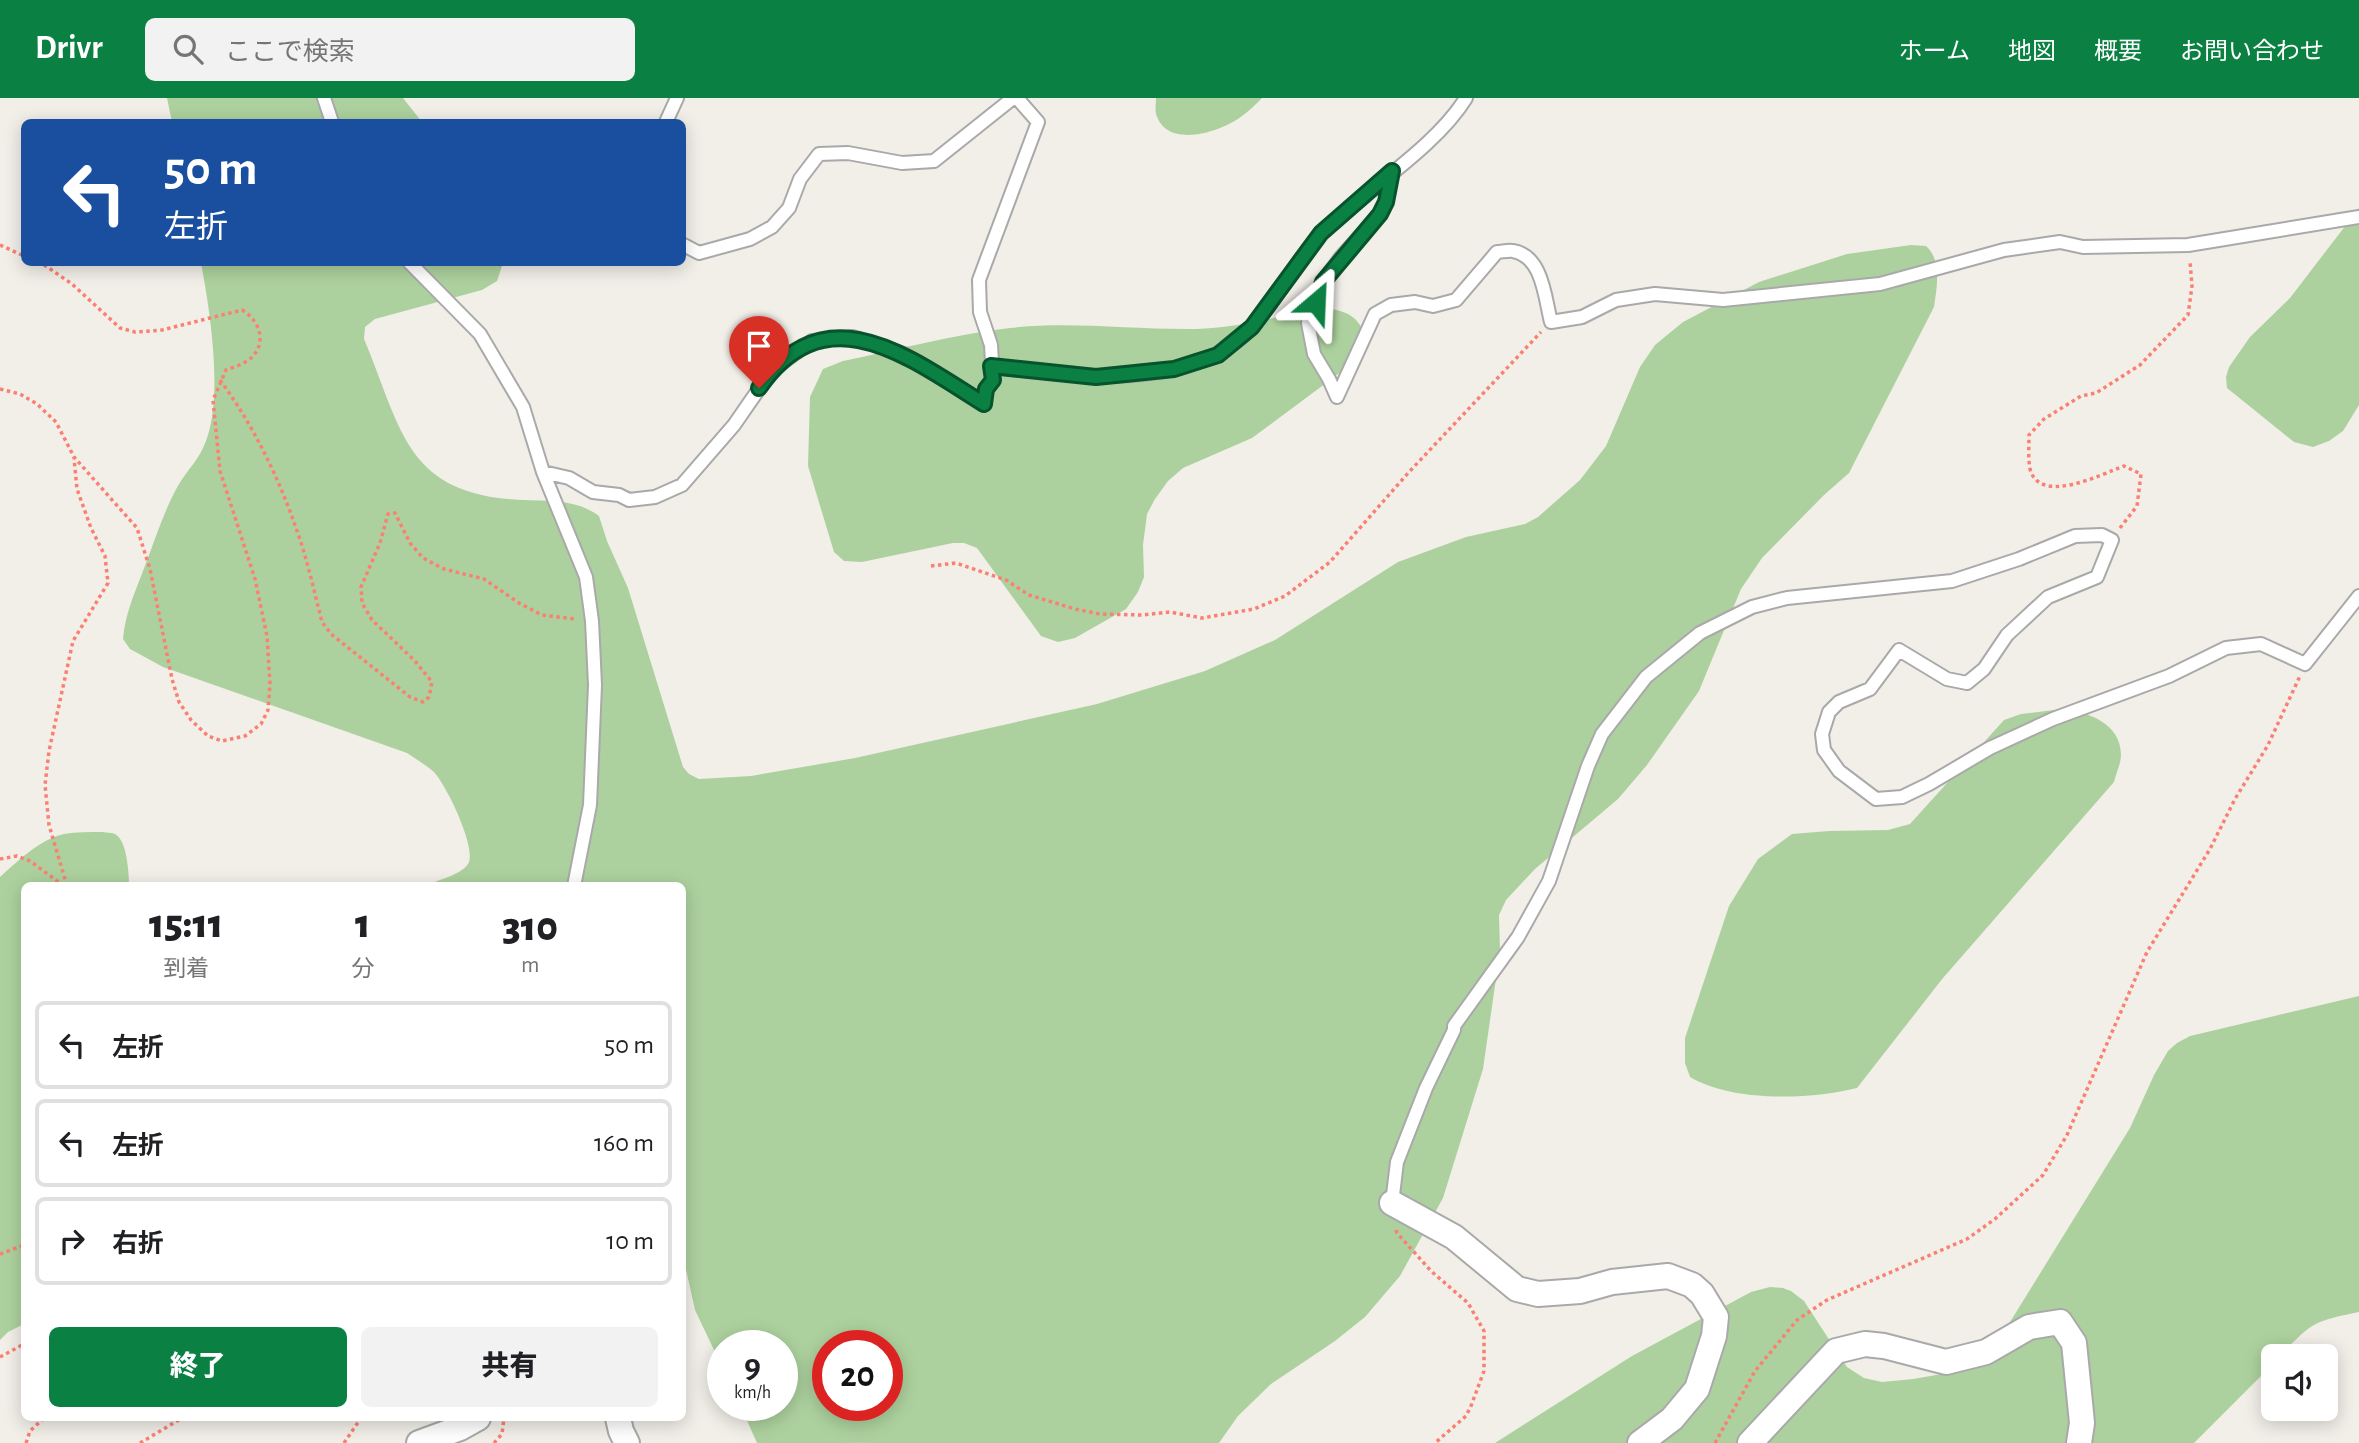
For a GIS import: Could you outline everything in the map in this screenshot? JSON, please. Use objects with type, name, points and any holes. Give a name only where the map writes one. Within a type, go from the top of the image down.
[{"type":"street","points":[[1392,1203],[1454,1237],[1517,1289],[1538,1294],[1580,1291],[1612,1282],[1668,1276],[1692,1285],[1702,1293],[1716,1317],[1714,1336],[1697,1388],[1672,1419],[1640,1443]]},
{"type":"street","points":[[1750,1443],[1836,1351],[1865,1344],[1884,1346],[1946,1362],[1986,1352],[2029,1327],[2060,1322],[2074,1343],[2082,1423],[2079,1443]]},
{"type":"street","points":[[419,1443],[473,1421]]},
{"type":"street","points":[[619,1421],[627,1443]]},
{"type":"lane","points":[[324,98],[330,119]]},
{"type":"lane","points":[[667,119],[677,98]]},
{"type":"lane","points":[[543,472],[569,478],[593,492],[619,495],[629,500],[655,497],[682,485],[734,425],[772,370],[812,341],[853,337],[904,354],[984,404],[986,389],[993,380],[991,345],[980,312],[979,281],[1038,122],[1015,98],[934,161],[902,163],[849,153],[819,154],[800,179],[789,208],[772,227],[750,239],[699,253],[686,246]]},
{"type":"lane","points":[[991,366],[1096,377],[1174,369],[1218,355],[1252,327],[1321,233],[1432,139],[1466,98]]},
{"type":"lane","points":[[1392,171],[1386,202],[1380,214],[1323,282],[1308,323],[1314,354],[1337,397],[1375,314],[1391,305],[1415,302],[1433,306],[1456,300],[1497,252],[1513,251],[1529,258],[1538,272],[1551,322],[1583,317],[1616,300],[1655,294],[1723,300],[1880,284],[2004,250],[2060,242],[2082,247],[2188,246],[2359,217]]},
{"type":"lane","points":[[413,266],[480,334],[523,407],[543,472],[586,577],[592,621],[595,685],[590,805],[575,882]]},
{"type":"lane","points":[[1392,1203],[1396,1162],[1426,1087],[1454,1026],[1518,937],[1549,881],[1588,766],[1602,734],[1646,677],[1700,634],[1752,607],[1787,598],[1952,581],[2019,559],[2075,536],[2102,535],[2112,540],[2097,577],[2048,597],[2007,635],[1984,669],[1967,683],[1947,679],[1899,650],[1870,689],[1839,702],[1829,712],[1822,734],[1824,750],[1839,771],[1876,799],[1902,797],[1990,748],[2053,719],[2169,676],[2226,648],[2262,644],[2305,664],[2359,596]]},
{"type":"path","points":[[0,246],[21,255]]},
{"type":"path","points":[[2112,540],[2137,506],[2141,474],[2124,466],[2062,488],[2042,484],[2031,472],[2029,435],[2044,419],[2081,396],[2096,393],[2140,365],[2188,315],[2192,286],[2188,246]]},
{"type":"path","points":[[0,389],[20,394],[37,404],[56,422],[74,457],[109,494],[140,534],[150,569],[172,679],[179,702],[191,720],[208,736],[222,741],[245,736],[261,724],[268,710],[268,648],[255,579],[220,471],[213,400],[226,370],[252,358],[260,331],[253,317],[242,310],[233,310],[162,330],[135,332],[120,328],[72,284],[46,266]]},
{"type":"path","points":[[931,566],[956,563],[1006,580],[1028,595],[1100,614],[1142,615],[1170,612],[1202,618],[1254,609],[1285,596],[1330,562],[1409,472],[1551,322]]},
{"type":"path","points":[[220,380],[235,400],[282,489],[297,531],[322,622],[331,634],[410,697],[423,702],[429,697],[432,682],[414,660],[372,620],[362,603],[361,587],[380,542],[388,514],[395,513],[410,544],[423,558],[444,569],[484,579],[542,615],[592,621]]},
{"type":"path","points":[[65,882],[49,825],[46,785],[49,751],[73,641],[108,583],[105,555],[91,528],[78,489],[74,457]]},
{"type":"path","points":[[1715,1443],[1755,1371],[1797,1320],[1827,1300],[1967,1239],[1995,1219],[2043,1175],[2067,1135],[2147,952],[2269,745],[2305,664]]},
{"type":"path","points":[[0,859],[17,856],[60,882]]},
{"type":"path","points":[[1392,1203],[1397,1233],[1431,1271],[1468,1303],[1484,1331],[1485,1371],[1471,1406],[1466,1416],[1435,1443]]},
{"type":"path","points":[[0,1254],[21,1246]]},
{"type":"path","points":[[0,1357],[21,1346]]},
{"type":"path","points":[[26,1443],[30,1431],[41,1421]]},
{"type":"path","points":[[140,1443],[177,1421]]},
{"type":"path","points":[[344,1443],[358,1421]]},
{"type":"path","points":[[494,1443],[502,1434],[504,1421]]},
{"type":"green space","points":[[167,98],[403,98],[420,119],[171,119]]},
{"type":"green space","points":[[1156,98],[1262,98],[1242,116],[1221,128],[1183,135],[1171,132],[1162,125],[1156,114]]},
{"type":"green space","points":[[2359,208],[2359,405],[2343,431],[2329,441],[2313,447],[2294,442],[2227,388],[2226,377],[2229,367],[2250,337],[2290,298]]},
{"type":"green space","points":[[1911,245],[1926,246],[1936,266],[1934,307],[1849,473],[1762,558],[1741,589],[1699,691],[1647,765],[1618,799],[1535,869],[1506,900],[1499,915],[1500,951],[1483,1069],[1443,1198],[1400,1276],[1365,1317],[1335,1341],[1271,1384],[1238,1416],[1219,1443],[757,1443],[747,1421],[798,1421],[798,1330],[707,1330],[707,1335],[695,1310],[686,1270],[686,882],[435,882],[462,870],[469,862],[470,853],[458,815],[431,769],[407,753],[163,667],[130,649],[123,639],[132,600],[165,513],[179,484],[201,453],[210,429],[214,357],[201,266],[502,266],[497,281],[482,290],[375,319],[365,327],[364,339],[400,428],[413,451],[431,471],[453,485],[483,495],[562,502],[581,506],[599,516],[628,588],[683,767],[699,779],[751,776],[855,758],[1097,704],[1205,671],[1275,640],[1398,562],[1466,537],[1525,524],[1538,517],[1580,480],[1606,446],[1640,367],[1655,345],[1683,322],[1759,282],[1847,254]]},
{"type":"green space","points":[[1322,307],[1350,315],[1362,328],[1357,360],[1252,438],[1183,468],[1168,481],[1147,514],[1143,545],[1144,577],[1138,592],[1126,609],[1075,638],[1058,642],[1041,636],[977,548],[964,543],[862,562],[844,561],[834,552],[808,466],[810,397],[823,369],[843,361],[968,334],[1010,328],[1056,325],[1212,328]]},
{"type":"green space","points":[[2062,709],[2092,716],[2109,727],[2115,735],[2120,744],[2121,755],[2114,782],[1943,978],[1857,1088],[1817,1095],[1749,1095],[1707,1085],[1690,1077],[1685,1063],[1685,1038],[1729,906],[1758,859],[1792,834],[1888,830],[1910,824],[2004,720],[2021,714]]},
{"type":"green space","points":[[103,832],[119,837],[126,857],[129,882],[21,882],[21,1326],[0,1340],[0,877],[46,841],[73,833]]},
{"type":"green space","points":[[2359,996],[2359,1312],[2322,1321],[2291,1344],[2261,1344],[2261,1376],[2194,1443],[1495,1443],[1632,1356],[1751,1292],[1770,1287],[1791,1291],[1804,1301],[1847,1367],[1864,1378],[1882,1382],[1913,1379],[1962,1367],[1977,1357],[2010,1322],[2130,1128],[2168,1051],[2190,1036]]},
{"type":"route","points":[[759,388],[772,370],[799,348],[812,341],[853,337],[904,354],[984,404],[986,389],[993,380],[991,366],[1096,377],[1174,369],[1218,355],[1252,327],[1321,233],[1392,171],[1386,202],[1380,214],[1341,257],[1323,282],[1316,302]]}]
